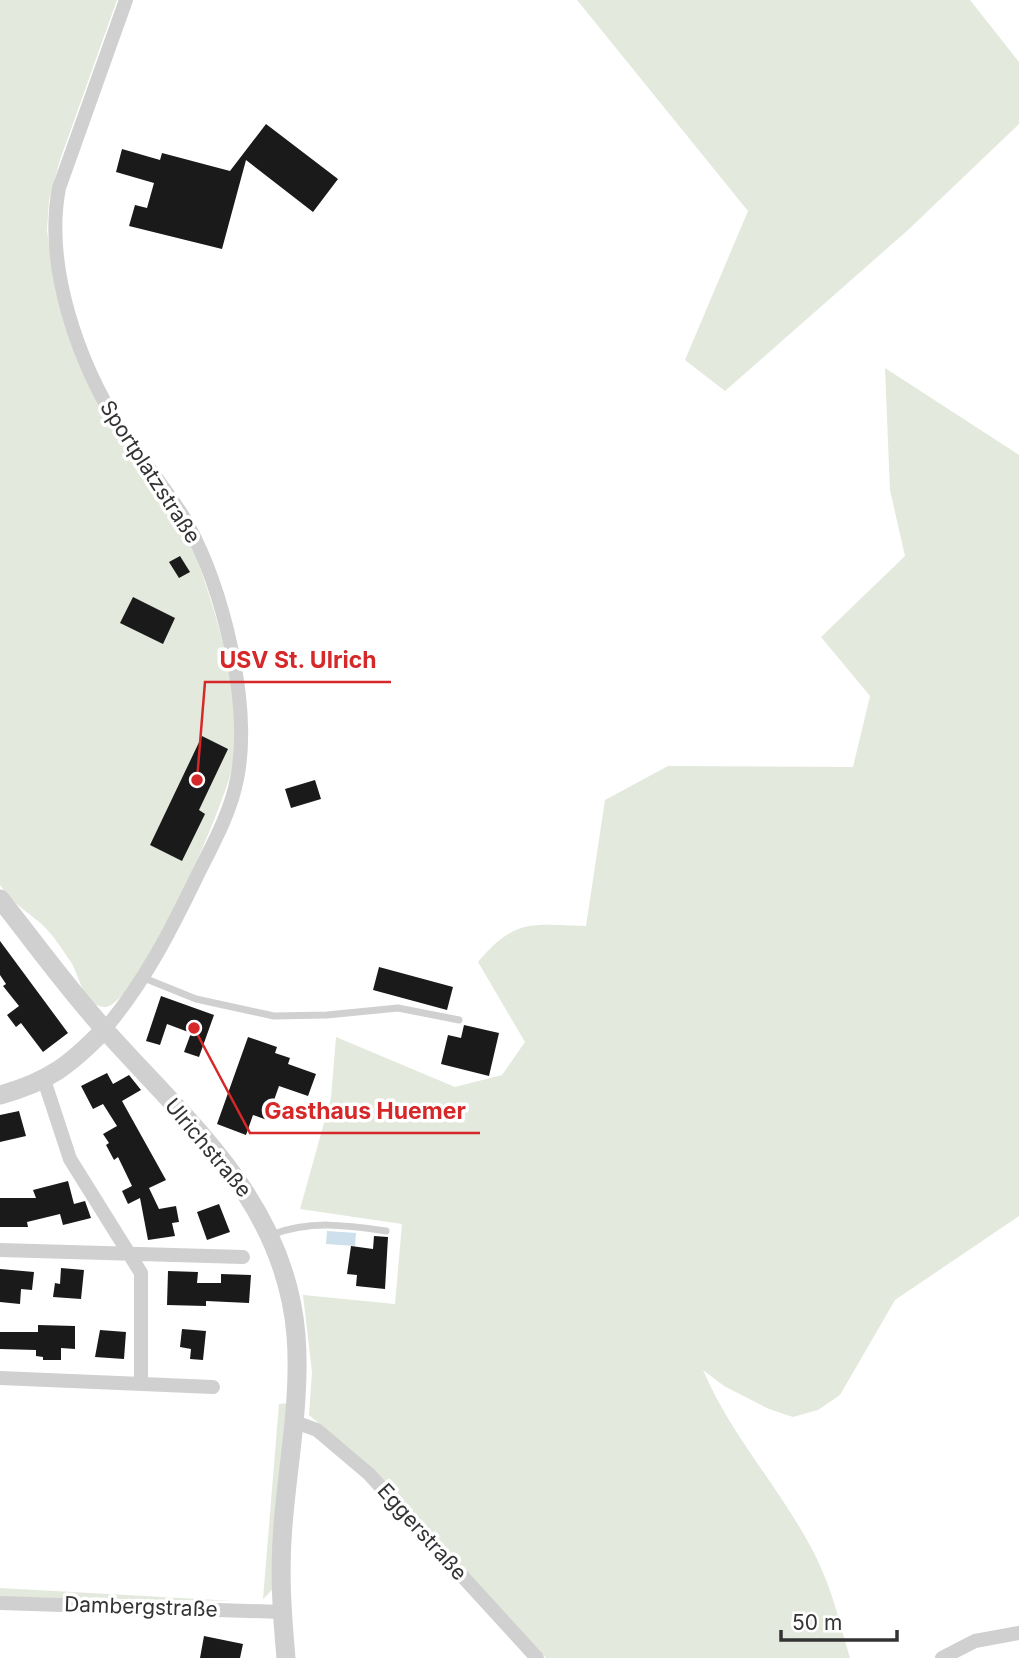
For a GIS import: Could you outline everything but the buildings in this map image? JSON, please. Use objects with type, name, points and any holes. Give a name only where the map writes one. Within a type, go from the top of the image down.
[{"type":"street","name":"Sportplatzstraße","points":[[104,1030],[144,978],[169,934],[233,799],[241,755],[235,675],[211,580],[186,521],[121,430],[88,371],[57,263],[54,212],[59,188],[126,0]]},
{"type":"street","name":"Ulrichstraße","points":[[0,899],[104,1030],[224,1160],[245,1188],[271,1235],[288,1291],[296,1332],[295,1422],[283,1525],[282,1612],[286,1658]]},
{"type":"street","points":[[0,1095],[44,1080],[76,1059],[104,1030]]},
{"type":"street","points":[[44,1080],[70,1159],[133,1255],[143,1282],[141,1382]]},
{"type":"street","points":[[0,1250],[243,1257]]},
{"type":"street","points":[[0,1378],[213,1387]]},
{"type":"street","name":"Eggerstraße","points":[[295,1422],[317,1430],[369,1474],[537,1658]]},
{"type":"street","name":"Dambergstraße","points":[[0,1603],[282,1612]]},
{"type":"street","points":[[942,1658],[975,1641],[1019,1633]]},
{"type":"lane","points":[[144,978],[196,999],[274,1016],[327,1016],[398,1008],[459,1020]]},
{"type":"lane","points":[[271,1235],[303,1225],[317,1224],[386,1231]]},
{"type":"shaded area","points":[[0,0],[117,0],[60,160],[49,200],[47,230],[52,269],[111,425],[195,553],[220,630],[235,711],[233,764],[199,857],[158,941],[138,975],[119,999],[104,1007],[97,1005],[87,996],[71,962],[51,934],[0,885]]},
{"type":"shaded area","points":[[577,0],[970,0],[1019,62],[1019,124],[908,230],[725,391],[685,360],[748,211]]},
{"type":"shaded area","points":[[885,368],[1019,455],[1019,1216],[895,1300],[840,1395],[818,1410],[793,1417],[769,1409],[724,1386],[703,1370],[728,1419],[816,1557],[831,1594],[850,1658],[546,1658],[374,1470],[309,1415],[312,1372],[303,1295],[395,1304],[402,1224],[300,1209],[331,1098],[336,1037],[455,1087],[502,1075],[525,1042],[478,962],[503,937],[526,927],[586,926],[605,800],[668,766],[853,767],[870,696],[821,637],[905,556],[890,490]]},
{"type":"shaded area","points":[[288,1403],[274,1588],[263,1599],[279,1404]]},
{"type":"shaded area","points":[[0,1588],[234,1601],[0,1597]]},
{"type":"water","points":[[327,1231],[356,1233],[355,1246],[326,1244]]},
{"type":"place","name":"USV St. Ulrich","points":[[197,780]]},
{"type":"place","name":"Gasthaus Huemer","points":[[194,1028]]}]
